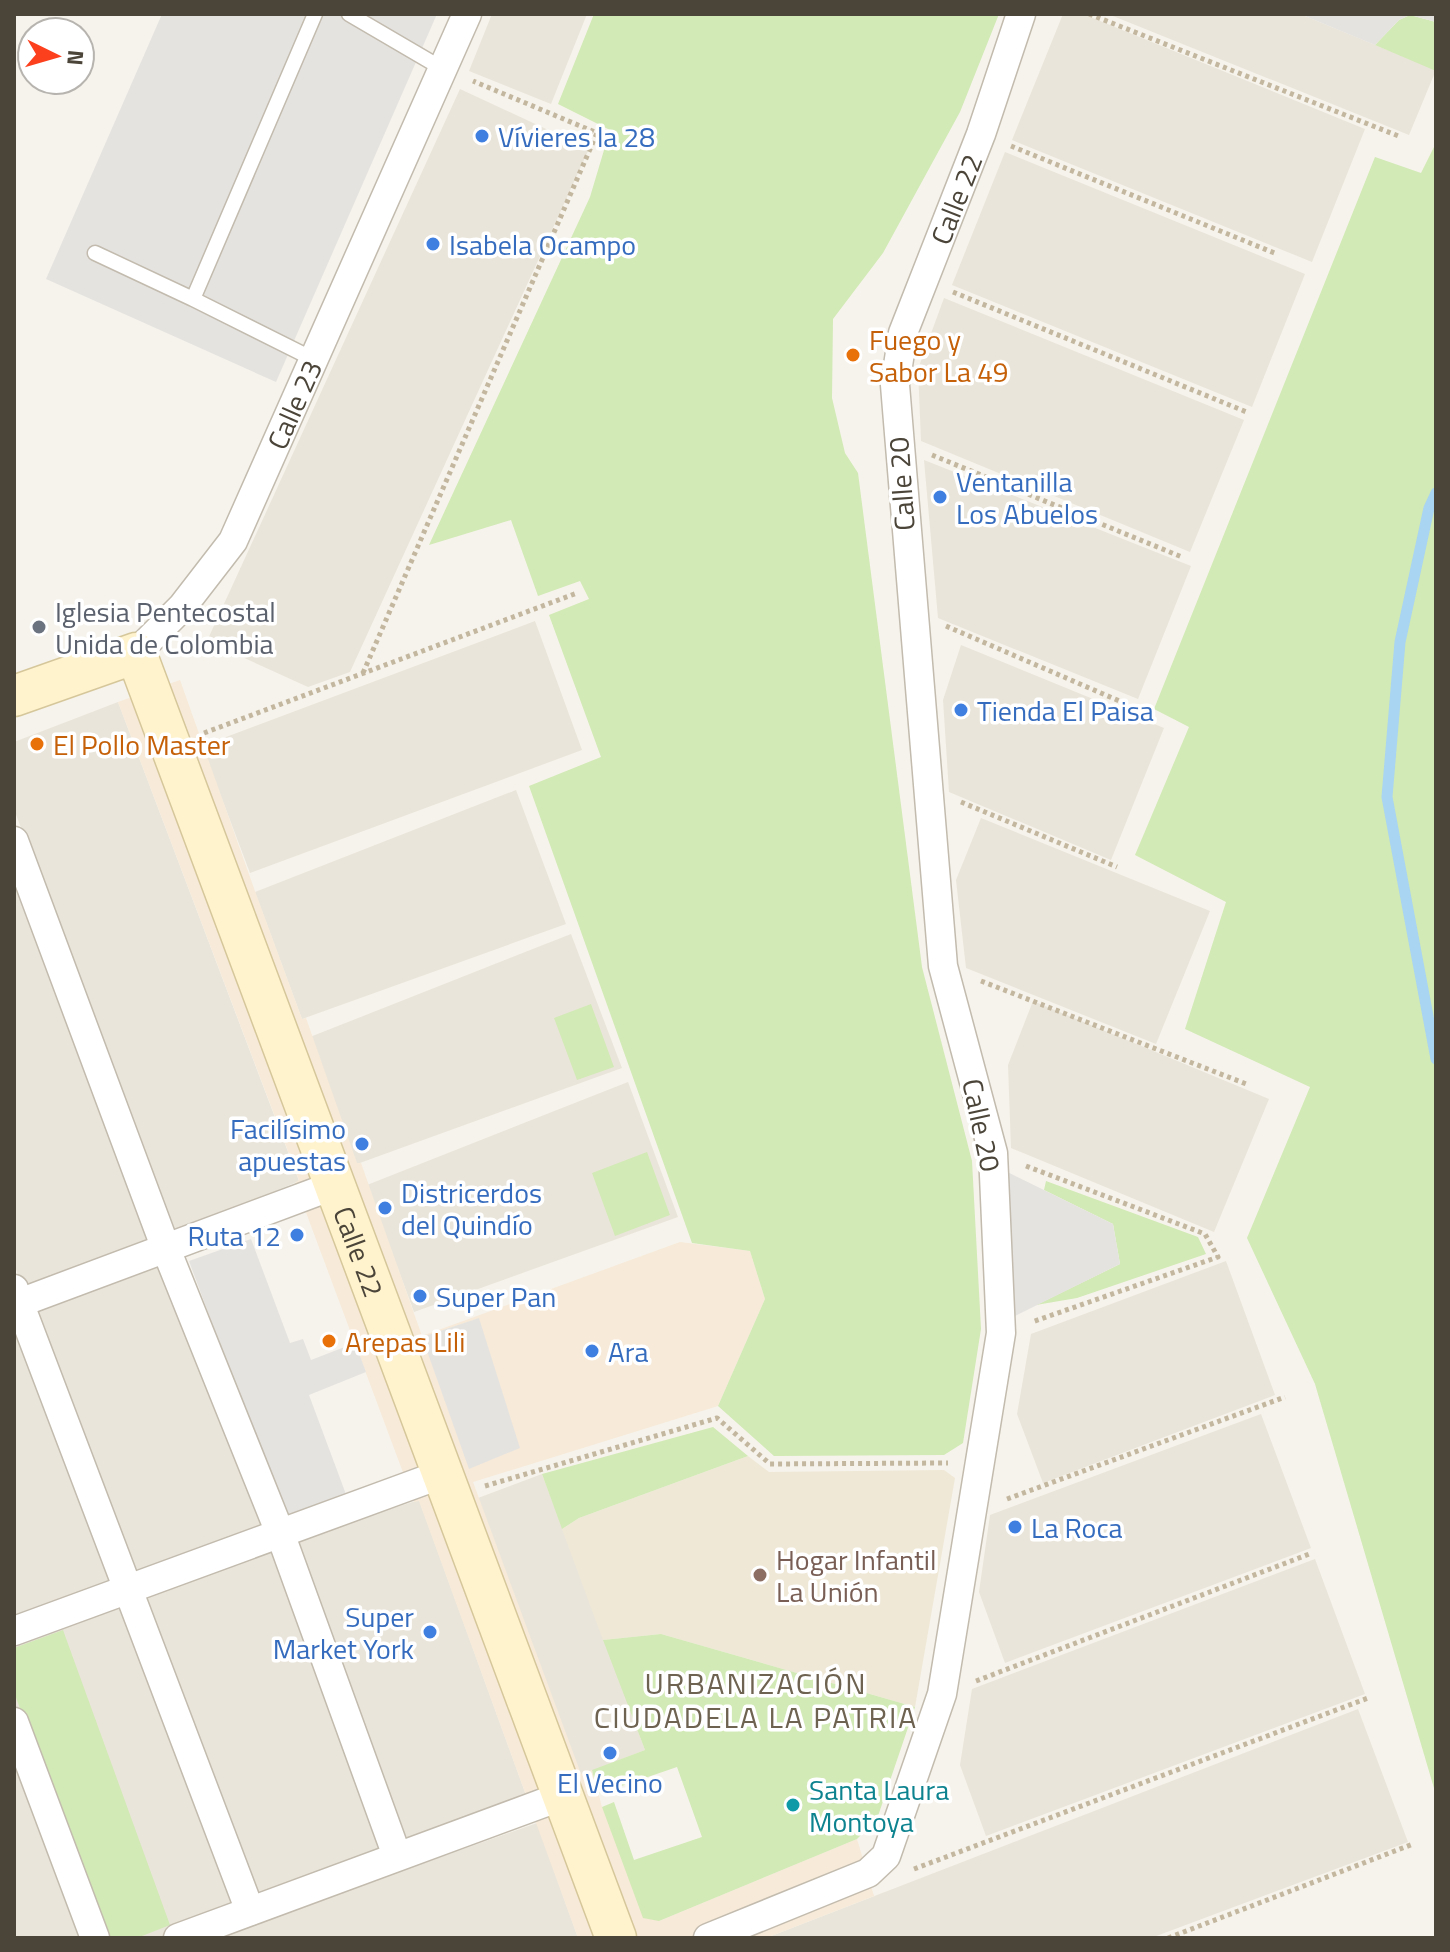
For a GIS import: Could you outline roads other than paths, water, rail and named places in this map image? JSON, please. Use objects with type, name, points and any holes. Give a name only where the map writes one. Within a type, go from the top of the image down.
[{"type":"main road","name":"Calle 23","points":[[14,696],[136,653]]},
{"type":"main road","name":"Calle 22","points":[[136,653],[616,1938]]},
{"type":"street","name":"Calle 23","points":[[136,653],[182,607],[233,541],[467,14]]},
{"type":"street","name":"Calle 22","points":[[895,385],[903,333],[926,281],[981,134],[1021,14]]},
{"type":"street","name":"Calle 20","points":[[708,1938],[868,1873],[886,1856],[942,1694],[1001,1333],[993,1153],[943,966],[895,385]]},
{"type":"street","points":[[14,841],[166,1249],[280,1533],[397,1856]]},
{"type":"street","points":[[250,1911],[16,1299],[166,1249],[335,1185]]},
{"type":"street","points":[[14,1631],[280,1533],[447,1486]]},
{"type":"street","points":[[14,1722],[95,1938]]},
{"type":"street","points":[[178,1938],[565,1795]]},
{"type":"lane","points":[[193,299],[315,14]]},
{"type":"lane","points":[[349,14],[443,69]]},
{"type":"lane","points":[[95,253],[313,359]]},
{"type":"waterway","points":[[1436,493],[1429,508],[1400,642],[1387,797],[1436,1059]]},
{"type":"place","name":"Vívieres la 28","points":[[482,136]]},
{"type":"place","name":"Isabela Ocampo","points":[[433,244]]},
{"type":"place","name":"Fuego y Sabor La 49","points":[[853,355]]},
{"type":"place","name":"Ventanilla Los Abuelos","points":[[940,497]]},
{"type":"place","name":"Iglesia Pentecostal Unida de Colombia","points":[[39,627]]},
{"type":"place","name":"Tienda El Paisa","points":[[961,710]]},
{"type":"place","name":"El Pollo Master","points":[[37,744]]},
{"type":"place","name":"Facilísimo apuestas","points":[[362,1144]]},
{"type":"place","name":"Districerdos del Quindío","points":[[385,1208]]},
{"type":"place","name":"Ruta 12","points":[[297,1235]]},
{"type":"place","name":"Super Pan","points":[[420,1296]]},
{"type":"place","name":"Arepas Lili","points":[[329,1341]]},
{"type":"place","name":"Ara","points":[[592,1351]]},
{"type":"place","name":"La Roca","points":[[1015,1527]]},
{"type":"place","name":"Hogar Infantil La Unión","points":[[760,1575]]},
{"type":"place","name":"Super Market York","points":[[430,1632]]},
{"type":"place","name":"El Vecino","points":[[610,1753]]},
{"type":"place","name":"Santa Laura Montoya","points":[[793,1805]]},
{"type":"district","name":"URBANIZACIÓN CIUDADELA LA PATRIA","points":[[756,1700]]}]
